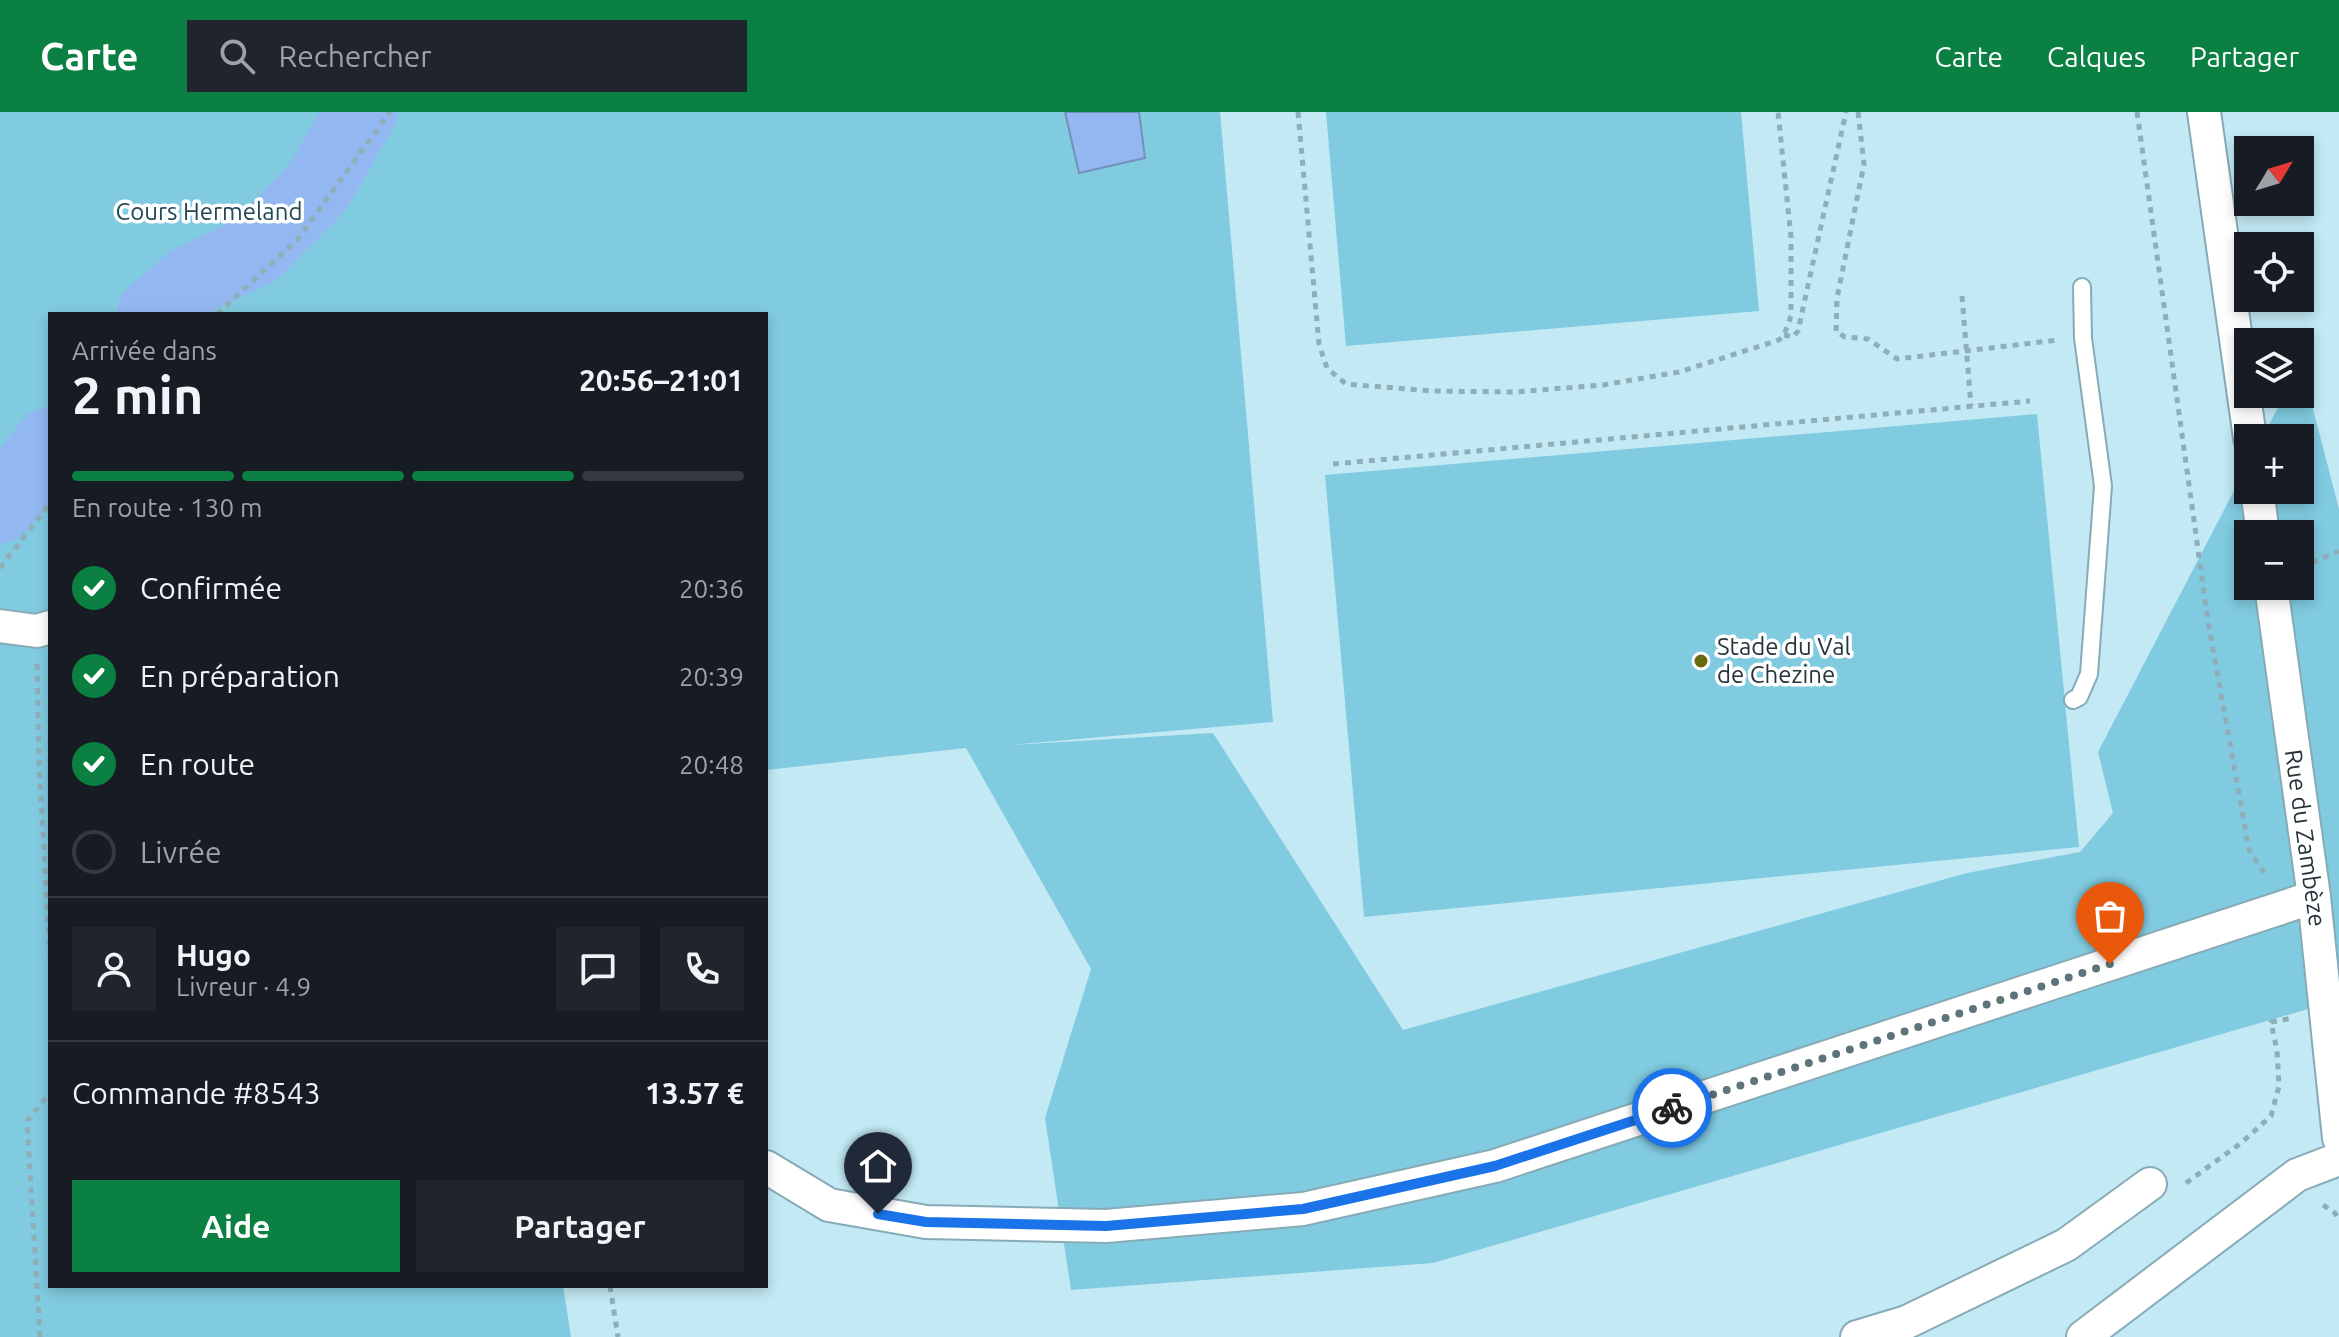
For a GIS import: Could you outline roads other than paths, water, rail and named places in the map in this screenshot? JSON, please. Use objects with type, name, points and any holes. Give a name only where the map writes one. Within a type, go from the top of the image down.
[{"type":"street","points":[[2204,112],[2248,424]]},
{"type":"street","name":"Rue du Zambèze","points":[[2272,600],[2300,902],[2339,1138]]},
{"type":"street","points":[[0,626],[44,629]]},
{"type":"street","points":[[768,1168],[829,1205],[926,1222],[1106,1226],[1303,1209],[1495,1166],[2300,902]]},
{"type":"street","points":[[2083,1337],[2297,1175],[2339,1159]]},
{"type":"street","points":[[1857,1337],[1912,1330],[2066,1245],[2150,1184]]},
{"type":"lane","points":[[2073,700],[2079,697],[2089,674],[2103,486],[2083,338],[2082,287]]},
{"type":"waterway","points":[[155,312],[191,281],[256,250],[317,188],[361,112]]},
{"type":"waterway","points":[[0,507],[48,446]]},
{"type":"place","name":"Stade du Val de Chezine","points":[[1701,661]]},
{"type":"park label","name":"Cours Hermeland","points":[[209,212]]}]
